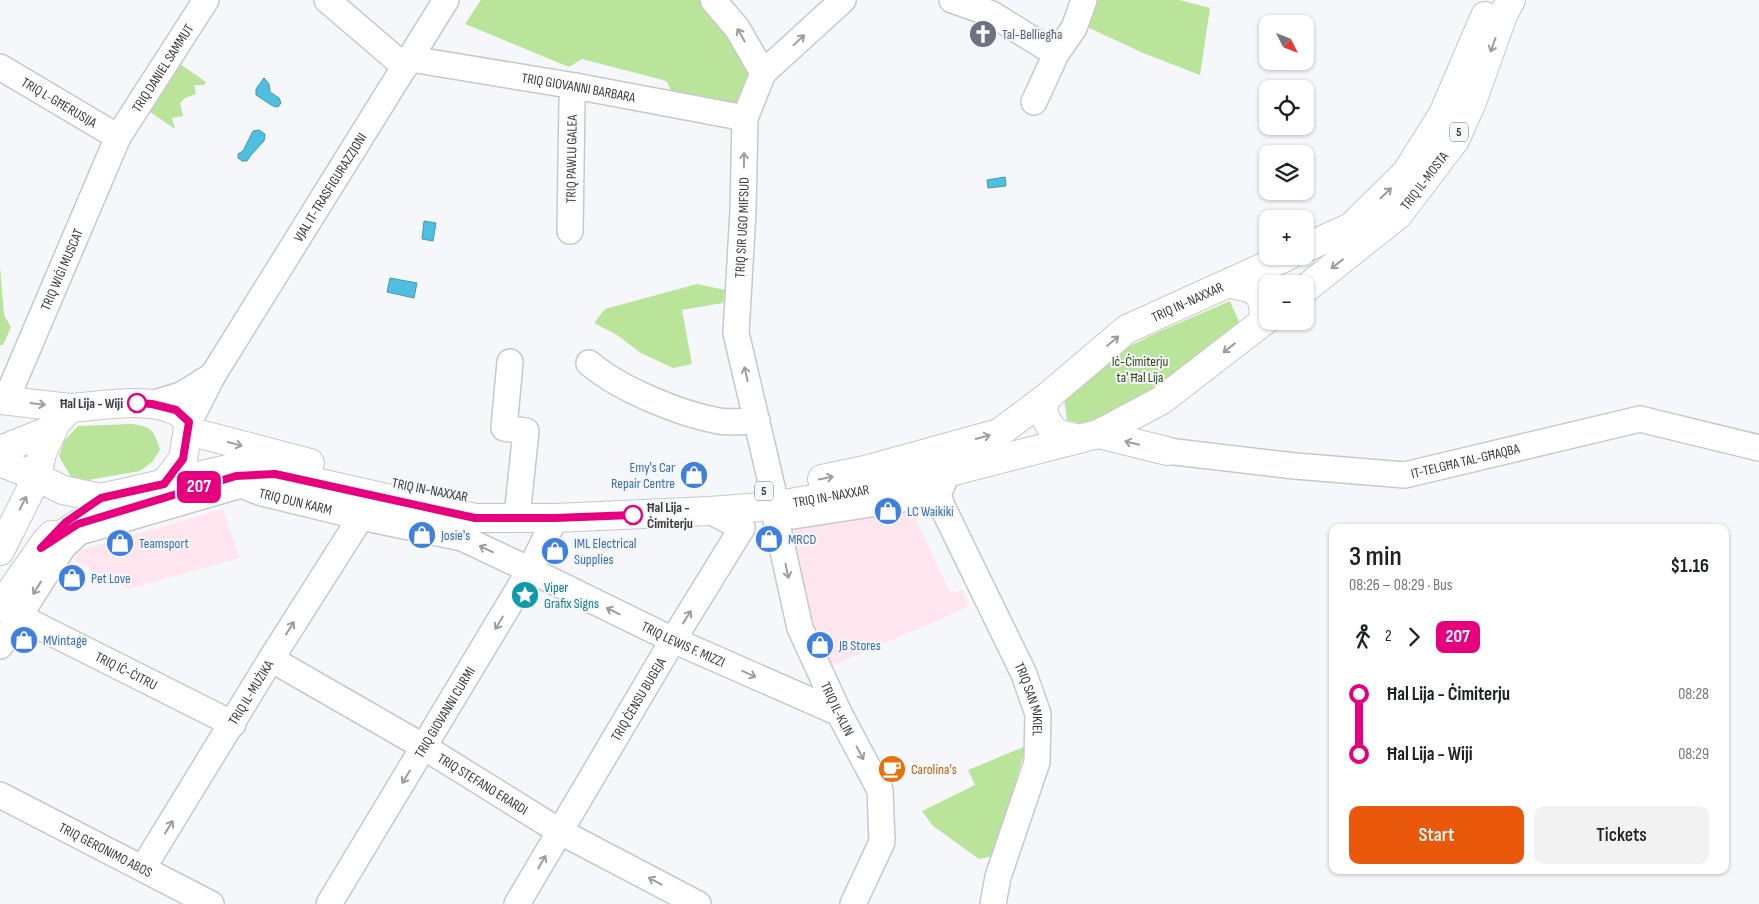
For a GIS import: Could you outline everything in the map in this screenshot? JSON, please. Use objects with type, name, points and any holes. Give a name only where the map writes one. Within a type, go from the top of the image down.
[{"type":"main road","name":"TRIQ IL-MOSTA","points":[[1360,233],[1406,173],[1443,114],[1492,0]]},
{"type":"main road","name":"TRIQ IL-MOSTA","points":[[1360,233],[1398,215],[1455,140],[1472,102],[1503,15],[1511,0]]},
{"type":"main road","name":"5","points":[[1314,246],[1360,233]]},
{"type":"main road","name":"5","points":[[1314,280],[1360,233]]},
{"type":"main road","name":"TRIQ IN-NAXXAR","points":[[3,400],[70,408],[137,403],[152,404],[176,410],[189,426],[230,443],[406,487],[518,506],[654,499],[774,505],[804,482],[865,470],[999,432],[1048,397],[1127,329],[1269,265]]},
{"type":"main road","points":[[1229,284],[1252,288],[1259,295]]},
{"type":"main road","name":"TRIQ IN-NAXXAR","points":[[0,462],[63,490],[101,498],[233,468],[275,474],[475,518],[555,518],[710,511],[929,494],[948,473],[1088,436],[1162,400],[1259,325]]},
{"type":"main road","points":[[1048,397],[1042,411],[1055,433],[1088,436],[1167,451]]},
{"type":"main road","points":[[1162,400],[1156,434],[1167,451]]},
{"type":"main road","points":[[3,540],[37,477],[42,453],[56,423],[70,408]]},
{"type":"main road","points":[[164,484],[183,459],[189,426]]},
{"type":"main road","points":[[0,450],[53,429]]},
{"type":"main road","points":[[41,548],[78,524],[236,476],[275,474]]},
{"type":"main road","name":"TRIQ DUN KARM","points":[[10,612],[41,548],[66,522],[101,498]]},
{"type":"street","name":"TRIQ DANIEL SAMMUT","points":[[118,137],[206,0]]},
{"type":"street","points":[[327,0],[408,63]]},
{"type":"street","name":"VJAL IT-TRASFIGURAZZJONI","points":[[189,426],[213,375],[446,0]]},
{"type":"street","points":[[713,0],[737,28],[763,73]]},
{"type":"street","name":"TRIQ SIR UGO MIFSUD","points":[[774,505],[758,421],[736,333],[744,210],[745,118],[763,73],[843,0]]},
{"type":"street","points":[[952,0],[992,14],[1056,54]]},
{"type":"street","points":[[1034,102],[1056,54],[1074,28],[1084,0]]},
{"type":"street","name":"TRIQ GIOVANNI BARBARA","points":[[408,63],[574,86],[745,118]]},
{"type":"street","name":"TRIQ L-GĦERUSIJA","points":[[0,67],[118,137]]},
{"type":"street","name":"TRIQ PAWLU GALEA","points":[[570,231],[572,101],[574,86]]},
{"type":"street","name":"TRIQ WIĠI MUSCAT","points":[[3,400],[118,137]]},
{"type":"street","points":[[510,362],[504,428],[526,431],[518,506]]},
{"type":"street","points":[[589,363],[602,374],[667,407],[720,421],[758,421]]},
{"type":"street","name":"VJAL IT-TRASFIGURAZZJONI","points":[[152,404],[181,395],[213,375]]},
{"type":"street","name":"IT-TELGĦA TAL-GĦAQBA","points":[[1167,451],[1295,466],[1406,475],[1640,419],[1759,448]]},
{"type":"street","name":"TRIQ DUN KARM","points":[[0,646],[10,612],[63,547],[79,532],[241,485],[262,493],[360,517],[462,538],[530,570]]},
{"type":"street","name":"TRIQ SAN MIKIEL","points":[[929,494],[1024,674],[1038,714],[1037,762],[998,876],[992,904]]},
{"type":"street","name":"TRIQ IN-NAXXAR","points":[[742,528],[774,505]]},
{"type":"street","name":"TRIQ IL-KLIN","points":[[774,505],[800,628],[839,714],[880,790],[882,842],[853,904]]},
{"type":"street","points":[[710,511],[742,528]]},
{"type":"street","name":"TRIQ IL-MUŻIKA","points":[[143,868],[360,517]]},
{"type":"street","name":"TRIQ GIOVANNI CURMI","points":[[329,904],[530,570],[555,518]]},
{"type":"street","name":"TRIQ ĊENSU BUGEJA","points":[[517,904],[673,640],[742,528]]},
{"type":"street","name":"TRIQ LEWIS F. MIZZI","points":[[530,570],[673,640],[839,714]]},
{"type":"street","name":"TRIQ IĊ-ĊITRU","points":[[10,612],[232,724]]},
{"type":"street","name":"TRIQ STEFANO ERARDI","points":[[271,659],[424,747],[560,831],[698,904]]},
{"type":"street","name":"TRIQ GERONIMO ABOS","points":[[0,794],[211,904]]},
{"type":"shaded area","points":[[223,509],[240,558],[129,589],[75,561],[81,550]]},
{"type":"shaded area","points":[[903,509],[914,516],[951,594],[962,589],[969,607],[827,668],[809,622],[789,538],[798,527]]},
{"type":"green space","points":[[481,0],[704,0],[750,70],[742,101],[726,108],[672,93],[667,82],[663,80],[582,59],[569,67],[465,24]]},
{"type":"green space","points":[[1093,0],[1179,0],[1210,8],[1200,75],[1143,53],[1085,26]]},
{"type":"green space","points":[[180,64],[206,82],[204,85],[194,85],[196,94],[185,98],[180,103],[183,116],[172,118],[175,129],[150,112]]},
{"type":"green space","points":[[0,266],[4,315],[11,327],[3,345],[0,345]]},
{"type":"green space","points":[[697,284],[725,290],[723,303],[682,310],[692,364],[673,368],[641,353],[617,335],[594,323],[605,309]]},
{"type":"green space","name":"Iċ-Ċimiterju ta' Ħal Lija","points":[[1230,301],[1239,322],[1176,376],[1132,404],[1088,426],[1067,420],[1064,397],[1124,349]]},
{"type":"green space","points":[[132,424],[149,429],[154,434],[160,450],[152,462],[140,471],[88,480],[71,477],[59,456],[64,441],[78,426]]},
{"type":"green space","points":[[1026,746],[994,856],[979,859],[933,826],[922,811],[975,785],[968,770]]},
{"type":"water","points":[[264,78],[269,84],[270,92],[279,98],[281,103],[278,107],[273,106],[256,95],[256,89]]},
{"type":"water","points":[[259,130],[265,134],[264,141],[247,161],[242,161],[238,158],[238,154],[243,151],[253,131]]},
{"type":"water","points":[[1005,177],[1006,186],[988,188],[987,180]]},
{"type":"water","points":[[424,221],[436,223],[433,241],[422,239]]},
{"type":"water","points":[[390,278],[417,283],[414,298],[387,292]]},
{"type":"bus line","name":"207","points":[[137,403],[152,404],[176,410],[189,422],[183,459],[164,484],[101,498],[66,522],[41,548],[78,524],[236,476],[275,474],[475,518],[555,518],[633,515]]},
{"type":"place","name":"Tal-Belliegħa","points":[[983,34]]},
{"type":"place","name":"Ħal Lija - Wiji","points":[[137,403]]},
{"type":"place","name":"Emy's Car Repair Centre","points":[[694,475]]},
{"type":"place","name":"LC Waikiki","points":[[888,511]]},
{"type":"place","name":"Ħal Lija - Ċimiterju","points":[[633,515]]},
{"type":"place","name":"Josie's","points":[[422,535]]},
{"type":"place","name":"MRCD","points":[[769,539]]},
{"type":"place","name":"Teamsport","points":[[120,543]]},
{"type":"place","name":"IML Electrical Supplies","points":[[555,551]]},
{"type":"place","name":"Pet Love","points":[[72,578]]},
{"type":"place","name":"Viper Grafix Signs","points":[[525,595]]},
{"type":"place","name":"MVintage","points":[[24,640]]},
{"type":"place","name":"JB Stores","points":[[820,645]]},
{"type":"place","name":"Carolina's","points":[[892,769]]}]
